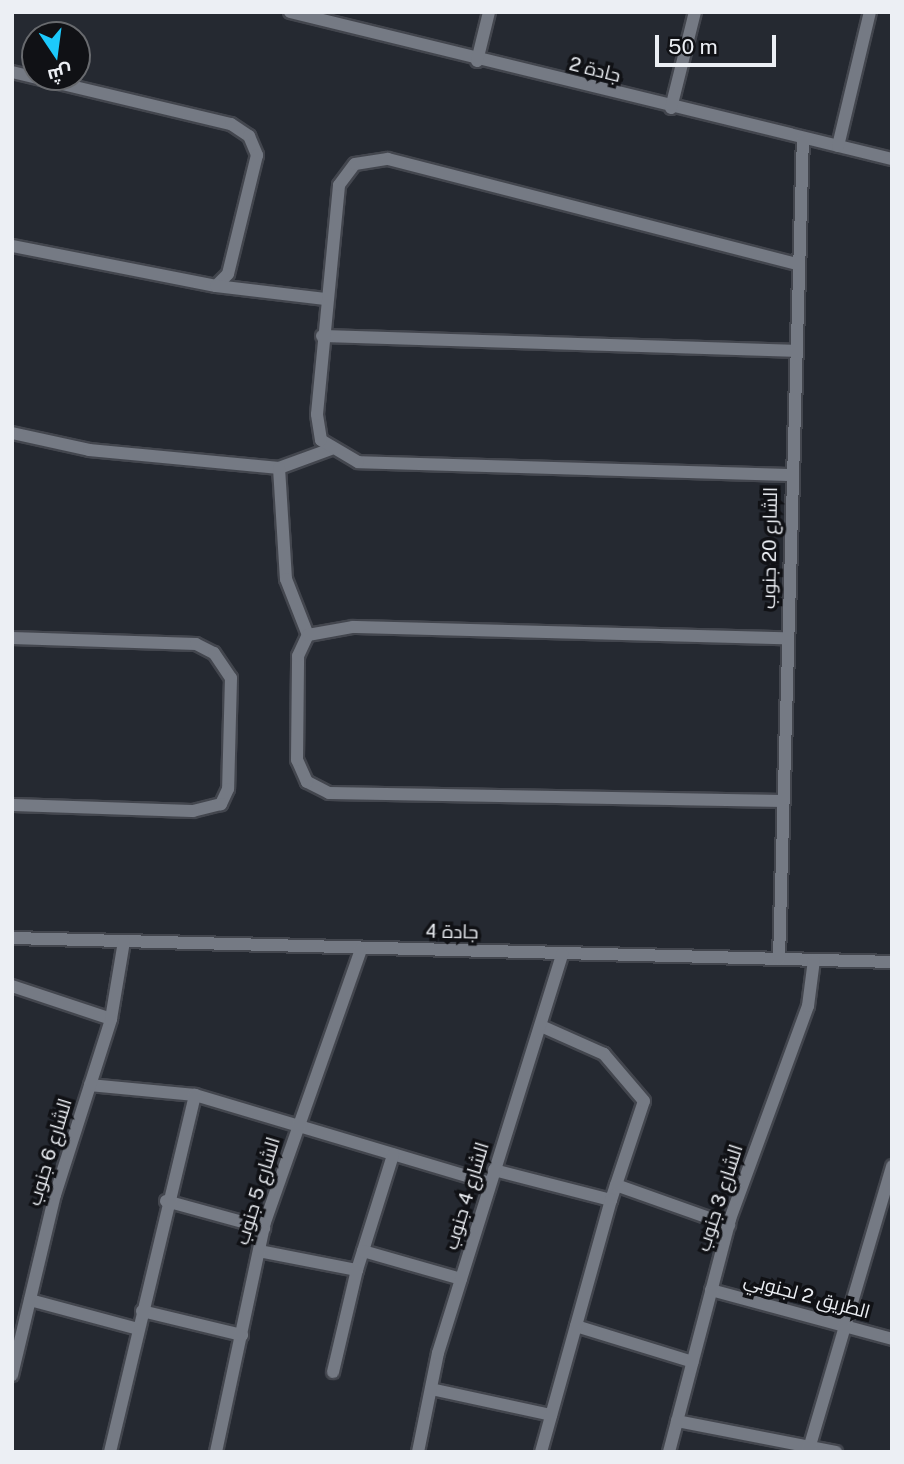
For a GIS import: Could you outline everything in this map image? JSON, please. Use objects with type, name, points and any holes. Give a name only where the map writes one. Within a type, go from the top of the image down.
[{"type":"street","name":"جادة 2","points":[[290,12],[477,61],[892,159]]},
{"type":"street","points":[[477,61],[489,12]]},
{"type":"street","points":[[671,108],[695,12]]},
{"type":"street","points":[[838,146],[870,12]]},
{"type":"street","points":[[12,72],[231,124],[248,136],[257,155],[228,274],[216,286]]},
{"type":"street","name":"الشارع 20 جنوب","points":[[779,959],[796,264],[803,138]]},
{"type":"street","points":[[791,475],[359,462],[331,449],[321,440],[317,414],[325,299],[339,185],[355,164],[388,159],[796,264]]},
{"type":"street","points":[[12,246],[216,286],[325,299]]},
{"type":"street","points":[[322,336],[794,351]]},
{"type":"street","points":[[12,433],[89,450],[279,468],[331,449]]},
{"type":"street","points":[[279,468],[286,579],[309,635],[298,656],[297,760],[307,782],[329,793],[783,801]]},
{"type":"street","points":[[309,635],[353,627],[787,638]]},
{"type":"street","points":[[12,638],[196,644],[214,653],[231,678],[228,789],[221,804],[193,811],[12,805]]},
{"type":"street","name":"جادة 4","points":[[12,938],[892,962]]},
{"type":"street","name":"الشارع 6 جنوب","points":[[12,1375],[90,1084],[111,1019],[124,941]]},
{"type":"street","name":"الشارع 5 جنوب","points":[[216,1452],[264,1228],[361,949]]},
{"type":"street","name":"الشارع 4 جنوب","points":[[418,1452],[431,1389],[461,1279],[492,1176],[543,1027],[562,954]]},
{"type":"street","name":"الشارع 3 جنوب","points":[[669,1452],[729,1224],[808,1006],[814,960]]},
{"type":"street","points":[[12,986],[111,1019]]},
{"type":"street","points":[[541,1452],[611,1200],[644,1101],[604,1054],[543,1027]]},
{"type":"street","points":[[90,1084],[195,1095],[393,1155],[611,1200]]},
{"type":"street","points":[[110,1452],[166,1201],[195,1095]]},
{"type":"street","points":[[333,1372],[356,1270],[393,1155]]},
{"type":"street","points":[[809,1449],[892,1166]]},
{"type":"street","points":[[616,1185],[729,1224]]},
{"type":"street","points":[[166,1201],[264,1228]]},
{"type":"street","points":[[259,1251],[356,1270]]},
{"type":"street","points":[[363,1251],[461,1279]]},
{"type":"street","name":"الطريق 2 لجنوبي","points":[[711,1290],[892,1339]]},
{"type":"street","points":[[30,1300],[138,1329]]},
{"type":"street","points":[[142,1311],[242,1335]]},
{"type":"street","points":[[576,1326],[693,1362]]},
{"type":"street","points":[[431,1389],[551,1416]]},
{"type":"street","points":[[677,1421],[809,1449],[836,1452]]}]
